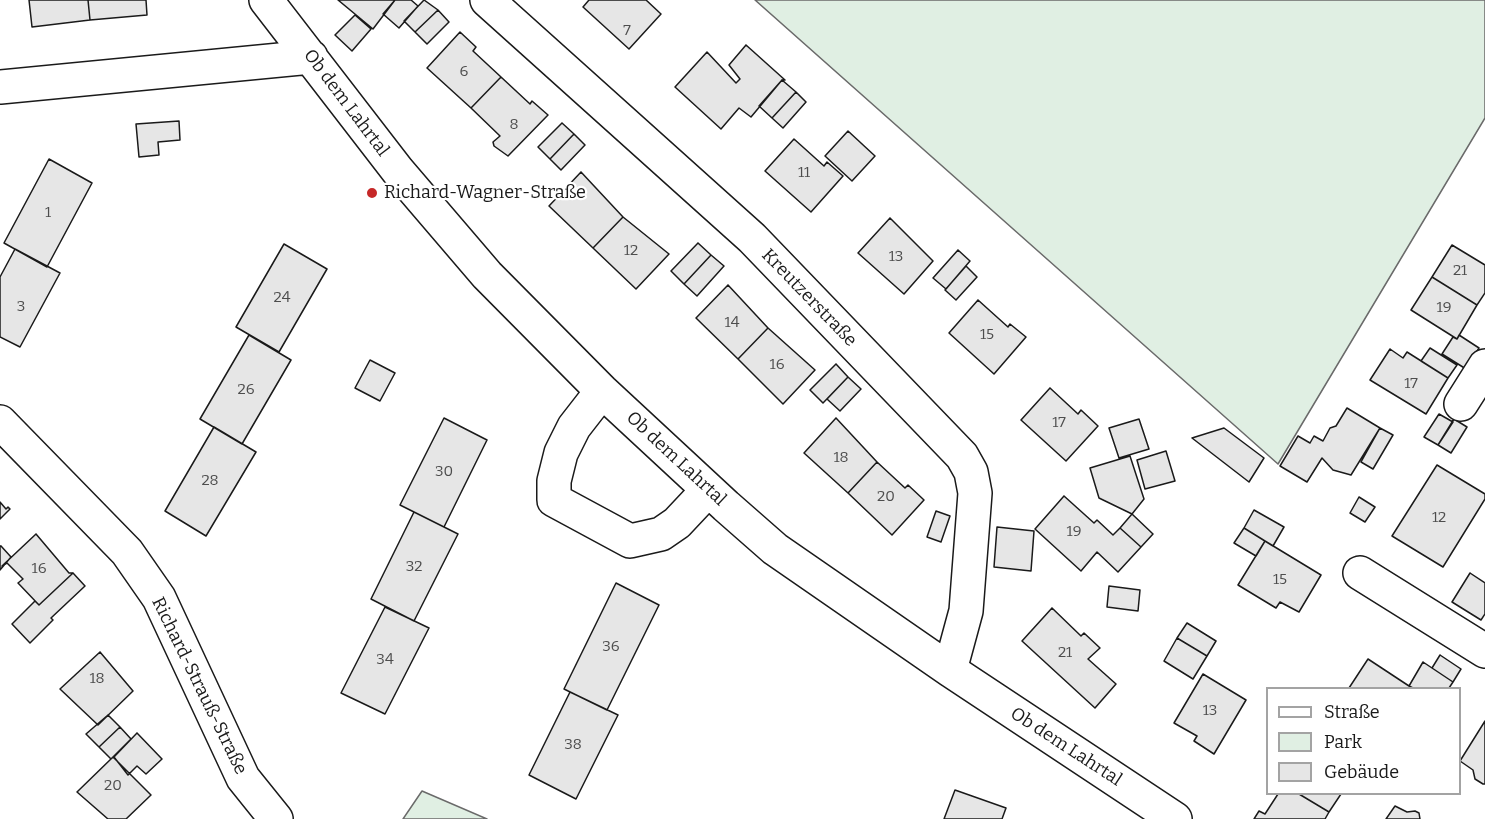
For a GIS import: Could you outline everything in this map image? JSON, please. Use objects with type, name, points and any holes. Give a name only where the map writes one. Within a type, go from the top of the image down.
[{"type":"street","name":"Ob dem Lahrtal","points":[[266,0],[398,171],[487,276],[602,391],[708,490],[776,549],[950,670],[1175,819]]},
{"type":"street","name":"Kreutzerstraße","points":[[487,0],[752,238],[962,456],[971,472],[975,493],[966,611],[950,670]]},
{"type":"street","points":[[0,87],[311,57]]},
{"type":"street","points":[[1461,404],[1485,366]]},
{"type":"street","points":[[602,391],[574,427],[561,453],[554,481],[554,500],[630,541],[661,534],[677,523],[708,490]]},
{"type":"street","name":"Richard-Strauß-Straße","points":[[0,422],[127,552],[159,598],[243,778],[276,819]]},
{"type":"street","points":[[1360,573],[1485,651]]},
{"type":"green space","points":[[755,0],[1485,0],[1485,118],[1278,464]]},
{"type":"green space","points":[[422,791],[487,819],[403,819]]},
{"type":"building","points":[[29,0],[88,0],[90,20],[32,27]]},
{"type":"building","points":[[88,0],[146,0],[147,15],[90,20]]},
{"type":"building","points":[[338,0],[395,0],[373,29]]},
{"type":"building","points":[[395,0],[411,0],[418,6],[399,28],[383,14]]},
{"type":"building","points":[[424,0],[438,10],[415,32],[404,21]]},
{"type":"building","points":[[589,0],[646,0],[661,14],[629,49],[583,7]]},
{"type":"building","points":[[438,10],[449,22],[427,44],[415,32]]},
{"type":"building","points":[[355,15],[371,29],[352,51],[335,35]]},
{"type":"building","points":[[460,32],[476,47],[473,51],[501,77],[471,108],[427,68]]},
{"type":"building","points":[[746,45],[785,80],[782,80],[751,117],[739,108],[721,129],[675,87],[707,52],[736,83],[740,79],[729,65]]},
{"type":"building","points":[[501,77],[530,104],[532,101],[548,115],[508,156],[494,146],[493,142],[500,136],[471,108]]},
{"type":"building","points":[[782,80],[796,92],[772,118],[759,106]]},
{"type":"building","points":[[796,92],[806,102],[783,128],[772,118]]},
{"type":"building","points":[[179,121],[180,140],[158,142],[159,155],[139,157],[136,124]]},
{"type":"building","points":[[562,123],[574,134],[550,159],[538,147]]},
{"type":"building","points":[[848,131],[875,156],[852,181],[825,156]]},
{"type":"building","points":[[574,134],[585,145],[561,170],[550,159]]},
{"type":"building","points":[[794,139],[824,166],[827,162],[843,176],[811,212],[765,171]]},
{"type":"building","points":[[49,159],[92,183],[47,267],[4,243]]},
{"type":"building","points":[[581,172],[623,217],[593,248],[549,206]]},
{"type":"building","points":[[623,217],[669,254],[636,289],[593,248]]},
{"type":"building","points":[[890,218],[933,261],[904,294],[858,253]]},
{"type":"building","points":[[698,243],[711,255],[684,284],[671,271]]},
{"type":"building","points":[[284,244],[327,269],[279,352],[236,327]]},
{"type":"building","points":[[1452,245],[1485,265],[1485,293],[1477,305],[1432,277]]},
{"type":"building","points":[[15,249],[60,273],[20,347],[0,337],[0,277]]},
{"type":"building","points":[[958,250],[970,261],[946,289],[933,278]]},
{"type":"building","points":[[711,255],[724,266],[697,296],[684,284]]},
{"type":"building","points":[[966,266],[977,277],[956,300],[945,290]]},
{"type":"building","points":[[1432,277],[1477,305],[1457,339],[1411,310]]},
{"type":"building","points":[[728,285],[768,328],[738,359],[696,318]]},
{"type":"building","points":[[978,300],[1008,327],[1010,324],[1026,337],[994,374],[949,333]]},
{"type":"building","points":[[768,328],[815,370],[783,404],[738,359]]},
{"type":"building","points":[[249,335],[291,360],[242,444],[200,419]]},
{"type":"building","points":[[1459,335],[1479,348],[1466,369],[1442,354],[1453,337],[1457,339]]},
{"type":"building","points":[[1430,348],[1457,365],[1448,378],[1421,361]]},
{"type":"building","points":[[1390,349],[1403,358],[1407,352],[1448,378],[1426,414],[1370,380]]},
{"type":"building","points":[[370,360],[395,373],[380,401],[355,388]]},
{"type":"building","points":[[836,364],[848,377],[823,403],[810,390]]},
{"type":"building","points":[[848,377],[861,389],[840,411],[827,399]]},
{"type":"building","points":[[1050,388],[1078,414],[1081,410],[1098,426],[1066,461],[1021,420]]},
{"type":"building","points":[[1347,408],[1380,428],[1351,475],[1333,470],[1322,458],[1307,482],[1280,466],[1298,436],[1310,443],[1314,436],[1323,441],[1330,428],[1336,426]]},
{"type":"building","points":[[1439,414],[1453,422],[1438,445],[1424,437]]},
{"type":"building","points":[[444,418],[487,440],[444,527],[400,505]]},
{"type":"building","points":[[836,418],[877,462],[848,493],[804,453]]},
{"type":"building","points":[[1139,419],[1149,449],[1119,458],[1109,428]]},
{"type":"building","points":[[1454,419],[1467,427],[1451,453],[1438,445]]},
{"type":"building","points":[[214,427],[256,452],[206,536],[165,511]]},
{"type":"building","points":[[1224,428],[1264,458],[1249,482],[1192,438]]},
{"type":"building","points":[[1380,428],[1393,435],[1373,469],[1361,462]]},
{"type":"building","points":[[1166,451],[1175,481],[1145,489],[1137,460]]},
{"type":"building","points":[[1130,456],[1144,499],[1132,514],[1099,498],[1090,468]]},
{"type":"building","points":[[877,462],[905,488],[908,485],[924,500],[892,535],[848,493]]},
{"type":"building","points":[[1437,465],[1485,494],[1485,499],[1443,567],[1392,536]]},
{"type":"building","points":[[1064,496],[1094,523],[1097,520],[1113,535],[1120,528],[1141,547],[1118,572],[1097,552],[1081,571],[1035,529]]},
{"type":"building","points":[[1359,497],[1375,507],[1365,522],[1350,513]]},
{"type":"building","points":[[0,502],[6,509],[8,507],[10,509],[0,519]]},
{"type":"building","points":[[1254,510],[1284,527],[1273,546],[1244,528]]},
{"type":"building","points":[[936,511],[950,516],[941,542],[927,537]]},
{"type":"building","points":[[414,512],[458,534],[414,621],[371,599]]},
{"type":"building","points":[[1132,514],[1153,534],[1141,547],[1120,528]]},
{"type":"building","points":[[997,527],[1034,531],[1031,571],[994,567]]},
{"type":"building","points":[[1244,528],[1265,541],[1256,556],[1234,543]]},
{"type":"building","points":[[36,534],[69,573],[73,573],[39,605],[18,583],[23,579],[7,563],[2,566]]},
{"type":"building","points":[[1265,541],[1321,575],[1299,612],[1280,602],[1276,608],[1238,585]]},
{"type":"building","points":[[0,546],[11,557],[0,570]]},
{"type":"building","points":[[73,573],[85,586],[51,618],[53,620],[30,643],[12,624],[35,601],[39,605]]},
{"type":"building","points":[[1470,573],[1485,583],[1485,614],[1481,620],[1452,602]]},
{"type":"building","points":[[616,583],[659,605],[607,710],[564,689]]},
{"type":"building","points":[[1109,586],[1140,590],[1138,611],[1107,607]]},
{"type":"building","points":[[385,607],[429,628],[385,714],[341,693]]},
{"type":"building","points":[[1052,608],[1081,636],[1084,633],[1100,648],[1088,659],[1116,684],[1095,708],[1022,641]]},
{"type":"building","points":[[1187,623],[1216,641],[1207,656],[1177,638]]},
{"type":"building","points":[[1177,638],[1207,656],[1193,679],[1164,661]]},
{"type":"building","points":[[100,652],[133,691],[98,725],[60,689]]},
{"type":"building","points":[[1440,655],[1461,669],[1453,682],[1432,668]]},
{"type":"building","points":[[1368,659],[1411,687],[1350,687]]},
{"type":"building","points":[[1423,662],[1453,682],[1450,687],[1409,686]]},
{"type":"building","points":[[1203,674],[1246,700],[1214,754],[1194,741],[1197,736],[1174,723]]},
{"type":"building","points":[[570,692],[618,715],[576,799],[529,775]]},
{"type":"building","points":[[108,715],[120,727],[99,747],[86,734]]},
{"type":"building","points":[[1485,721],[1485,784],[1475,779],[1473,770],[1461,759]]},
{"type":"building","points":[[120,727],[131,739],[111,759],[99,747]]},
{"type":"building","points":[[137,733],[162,759],[146,774],[137,766],[128,775],[114,757]]},
{"type":"building","points":[[113,757],[151,795],[126,819],[108,819],[77,792]]},
{"type":"building","points":[[955,790],[1006,808],[1002,819],[944,819]]},
{"type":"building","points":[[1277,795],[1301,795],[1329,812],[1325,819],[1254,819],[1259,811],[1265,814]]},
{"type":"building","points":[[1301,795],[1340,795],[1329,812]]},
{"type":"building","points":[[1395,806],[1407,812],[1419,813],[1420,819],[1386,819]]},
{"type":"place","name":"Richard-Wagner-Straße","points":[[372,193]]}]
